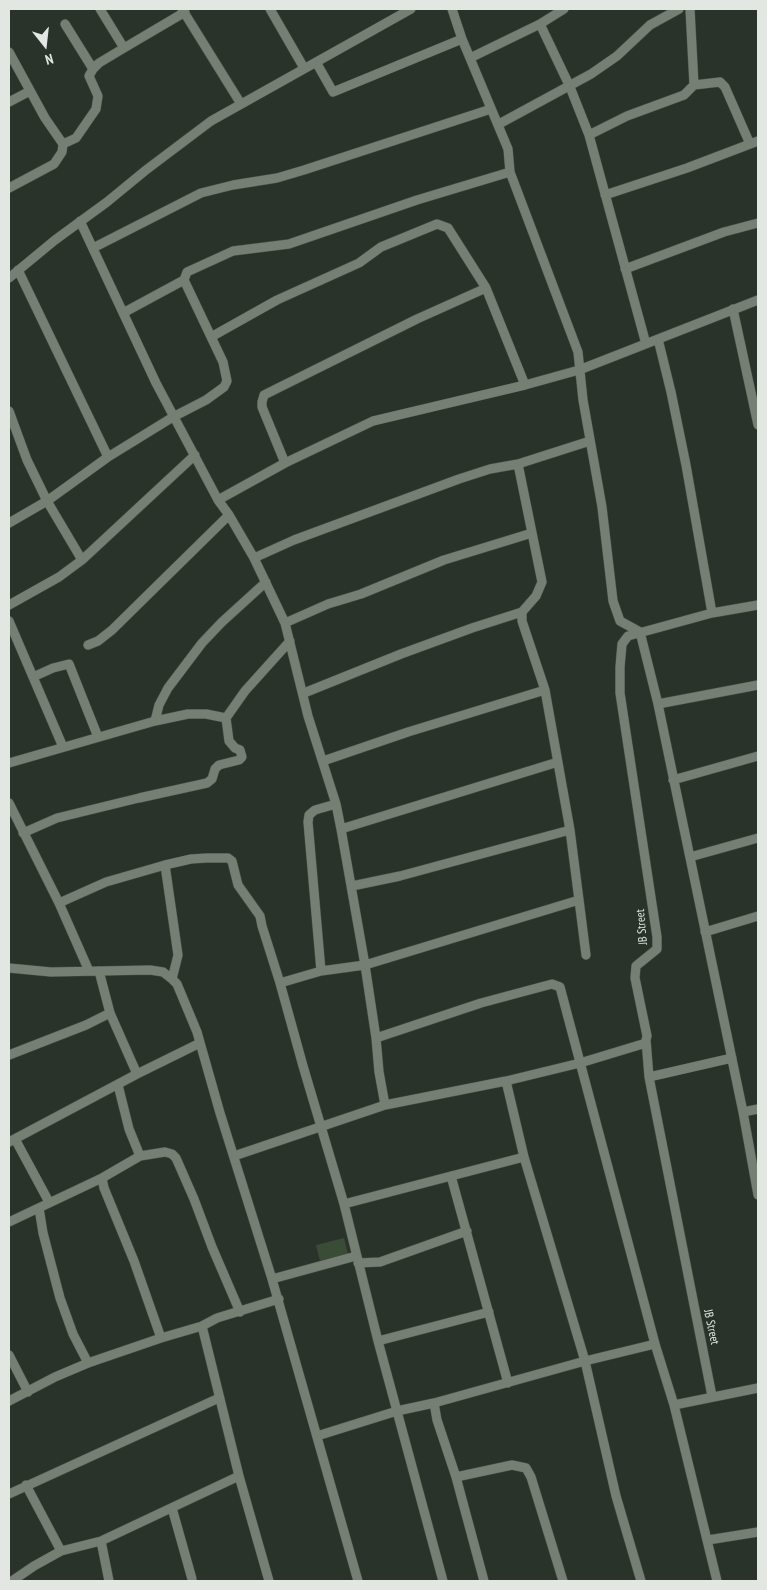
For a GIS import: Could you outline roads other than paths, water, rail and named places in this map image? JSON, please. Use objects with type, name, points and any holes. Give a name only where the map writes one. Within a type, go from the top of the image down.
[{"type":"street","points":[[100,9],[124,48]]},
{"type":"street","points":[[270,9],[304,68]]},
{"type":"street","points":[[9,278],[212,120],[411,9]]},
{"type":"street","points":[[452,9],[462,39],[499,124],[508,149],[510,172],[578,352],[590,441],[602,507],[613,601],[620,621],[640,632],[658,704],[743,1112],[758,1195]]},
{"type":"street","points":[[470,58],[540,24],[564,9]]},
{"type":"street","points":[[499,124],[570,87],[606,65],[650,25],[679,9]]},
{"type":"street","points":[[690,9],[694,85]]},
{"type":"street","points":[[63,144],[76,138],[96,109],[98,96],[89,76],[94,69],[183,11],[241,104]]},
{"type":"street","points":[[65,24],[94,69]]},
{"type":"street","points":[[540,24],[570,87],[589,135],[646,344]]},
{"type":"street","points":[[316,62],[333,92],[462,39]]},
{"type":"street","points":[[9,52],[30,91],[63,144],[62,152],[54,164],[9,188]]},
{"type":"street","points":[[589,135],[627,116],[684,95],[694,85],[720,82],[725,87],[754,142],[687,168],[605,195]]},
{"type":"street","points":[[9,102],[30,91]]},
{"type":"street","points":[[93,248],[202,193],[233,185],[277,178],[491,109]]},
{"type":"street","points":[[123,313],[184,280],[187,272],[233,252],[250,248],[289,244],[417,200],[510,172]]},
{"type":"street","points":[[80,221],[173,417],[218,500],[254,558],[286,623],[308,716],[336,804],[352,886],[385,1105]]},
{"type":"street","points":[[625,269],[724,232],[758,223]]},
{"type":"street","points":[[211,337],[277,300],[358,263],[381,247],[437,224],[448,228],[486,288],[525,386]]},
{"type":"street","points":[[18,270],[108,457]]},
{"type":"street","points":[[9,523],[46,501],[108,457],[173,417],[216,394],[224,387],[227,382],[222,362],[184,280]]},
{"type":"street","points":[[285,463],[262,407],[264,395],[417,319],[486,288]]},
{"type":"street","points":[[218,500],[285,463],[373,421],[525,386],[580,370],[758,300]]},
{"type":"street","points":[[734,309],[758,425]]},
{"type":"street","points":[[658,339],[672,392],[712,613]]},
{"type":"street","points":[[9,411],[13,436],[27,460],[46,501],[82,560]]},
{"type":"street","points":[[254,558],[294,540],[459,479],[518,464],[590,441]]},
{"type":"street","points":[[9,605],[59,577],[82,560],[195,455]]},
{"type":"street","points":[[304,693],[419,648],[522,612],[536,596],[542,582],[518,464]]},
{"type":"street","points":[[88,645],[98,641],[112,630],[229,515]]},
{"type":"street","points":[[286,623],[328,604],[361,594],[444,560],[532,533]]},
{"type":"street","points":[[155,721],[159,705],[168,688],[202,643],[266,582]]},
{"type":"street","name":"JB Street","points":[[712,1396],[649,1077],[647,1036],[635,978],[636,966],[657,949],[657,937],[620,693],[622,644],[628,636],[640,632],[712,613],[758,605]]},
{"type":"street","points":[[522,612],[522,620],[545,690],[570,830],[586,956]]},
{"type":"street","points":[[9,620],[63,747]]},
{"type":"street","points":[[23,833],[57,818],[207,783],[212,779],[215,769],[219,765],[239,760],[242,757],[240,750],[234,748],[229,740],[226,718],[245,691],[290,641]]},
{"type":"street","points":[[32,677],[53,668],[69,664],[98,737]]},
{"type":"street","points":[[658,704],[758,684]]},
{"type":"street","points":[[323,761],[408,732],[545,690]]},
{"type":"street","points":[[9,762],[155,721],[188,714],[206,714],[226,718]]},
{"type":"street","points":[[673,780],[758,756]]},
{"type":"street","points":[[341,829],[558,762]]},
{"type":"street","points":[[9,803],[94,971],[137,1074]]},
{"type":"street","points":[[322,971],[308,822],[309,815],[315,810],[336,804]]},
{"type":"street","points":[[352,886],[400,876],[570,830]]},
{"type":"street","points":[[690,857],[758,838]]},
{"type":"street","points":[[59,903],[106,882],[165,865],[191,859],[231,859],[238,885],[260,916],[322,1126],[443,1581]]},
{"type":"street","points":[[165,865],[178,955],[172,979]]},
{"type":"street","points":[[280,983],[322,971],[365,966],[515,918],[579,900]]},
{"type":"street","points":[[705,932],[758,916]]},
{"type":"street","points":[[9,968],[51,972],[150,970],[163,972],[172,979],[181,992],[200,1043],[279,1299],[358,1581]]},
{"type":"street","points":[[376,1038],[481,1003],[552,984],[560,987],[674,1405],[717,1581]]},
{"type":"street","points":[[9,1055],[86,1025],[110,1013]]},
{"type":"street","points":[[49,1202],[12,1141],[67,1110],[200,1043]]},
{"type":"street","points":[[234,1156],[385,1105],[506,1081],[580,1063],[646,1044]]},
{"type":"street","points":[[649,1077],[732,1058]]},
{"type":"street","points":[[506,1081],[524,1157],[585,1361],[616,1496],[641,1581]]},
{"type":"street","points":[[118,1085],[129,1130],[140,1156]]},
{"type":"street","points":[[743,1112],[758,1109]]},
{"type":"street","points":[[9,1222],[102,1178],[140,1156],[165,1152],[172,1154],[176,1158],[194,1199],[240,1312]]},
{"type":"street","points":[[344,1204],[524,1157]]},
{"type":"street","points":[[451,1176],[508,1383]]},
{"type":"street","points":[[102,1178],[104,1188],[134,1261],[161,1338]]},
{"type":"street","points":[[39,1208],[43,1233],[60,1298],[73,1334],[88,1363]]},
{"type":"street","points":[[272,1279],[357,1260],[380,1262],[467,1231]]},
{"type":"street","points":[[9,1401],[55,1377],[88,1363],[202,1326],[217,1318],[279,1299]]},
{"type":"street","points":[[378,1341],[489,1312]]},
{"type":"street","points":[[202,1326],[239,1476],[269,1581]]},
{"type":"street","points":[[317,1436],[397,1411],[434,1403],[585,1361],[656,1344]]},
{"type":"street","points":[[9,1355],[28,1392]]},
{"type":"street","points":[[674,1405],[758,1388]]},
{"type":"street","points":[[9,1494],[219,1398]]},
{"type":"street","points":[[434,1403],[437,1420],[456,1476],[484,1581]]},
{"type":"street","points":[[456,1476],[512,1465],[526,1468],[531,1477],[563,1581]]},
{"type":"street","points":[[12,1581],[61,1551],[101,1541],[239,1476]]},
{"type":"street","points":[[26,1485],[61,1551]]},
{"type":"street","points":[[172,1508],[192,1579]]},
{"type":"street","points":[[708,1540],[758,1532]]},
{"type":"street","points":[[101,1541],[109,1581]]}]
